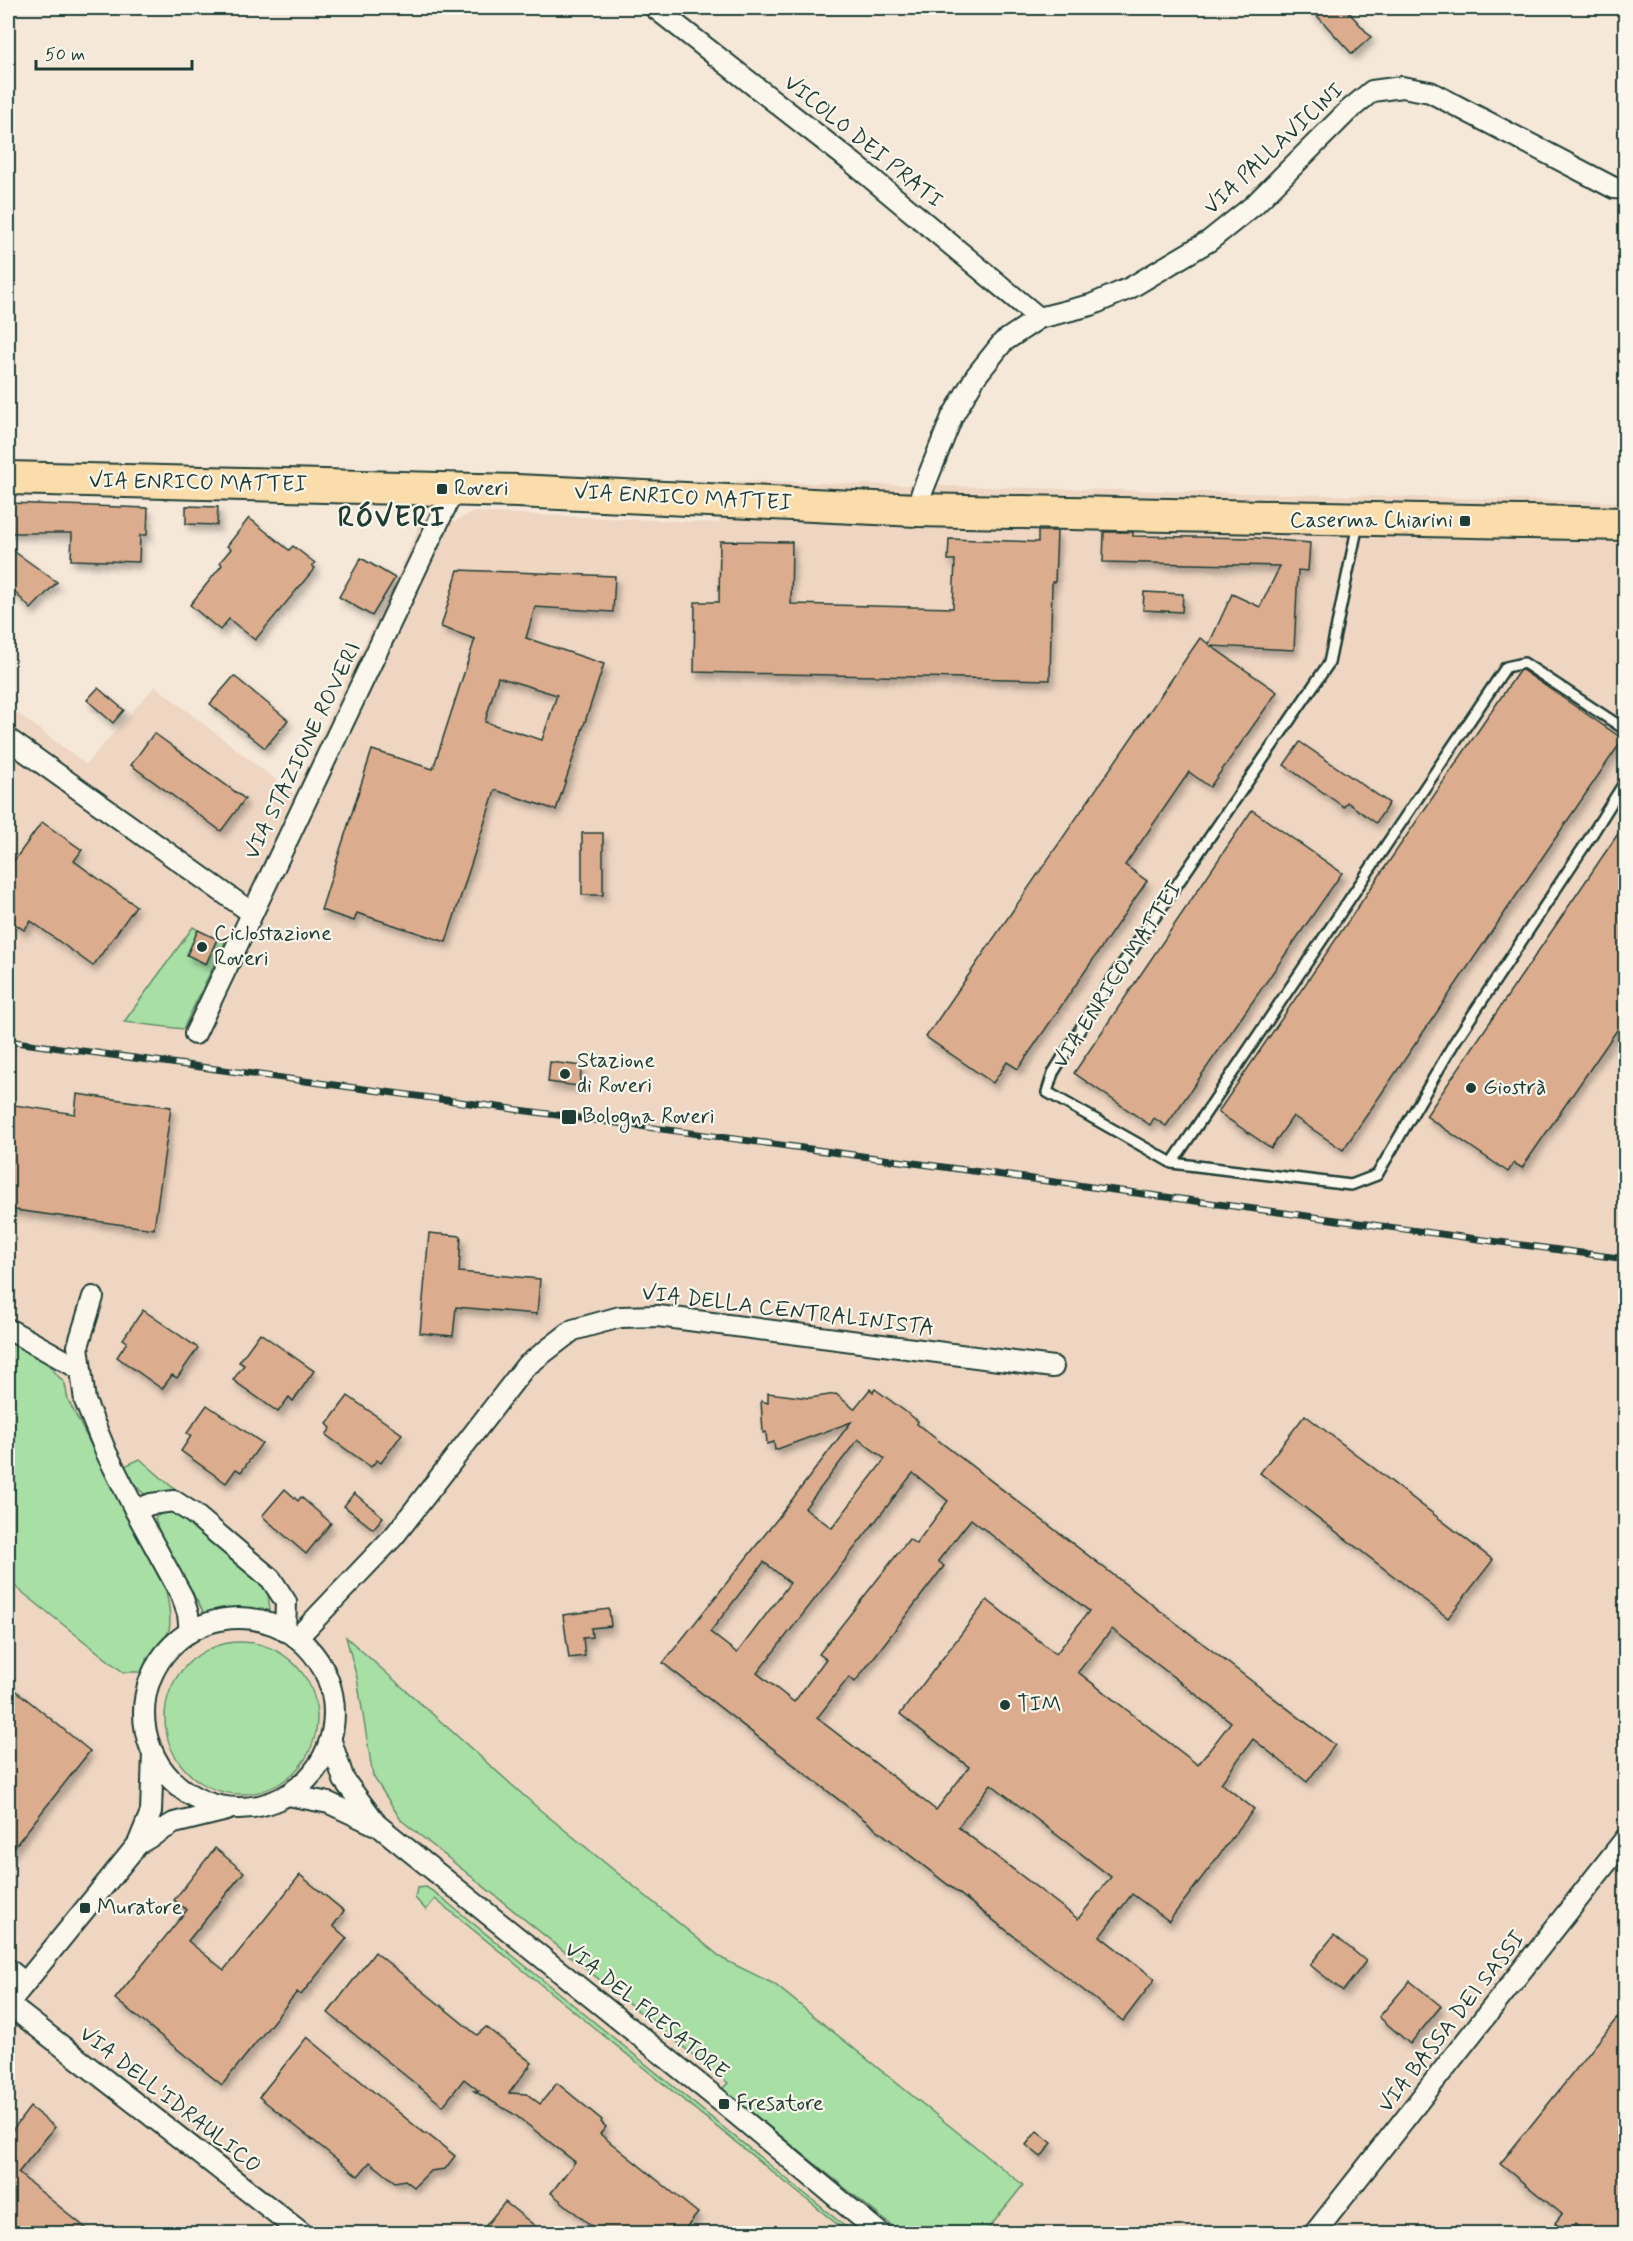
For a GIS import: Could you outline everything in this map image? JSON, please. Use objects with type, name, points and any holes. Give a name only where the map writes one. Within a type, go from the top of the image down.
[{"type":"main road","name":"VIA ENRICO MATTEI","points":[[8,478],[656,496],[917,510],[1626,524]]},
{"type":"street","name":"VICOLO DEI PRATI","points":[[655,8],[853,163],[1039,318]]},
{"type":"street","name":"VIA PALLAVICINI","points":[[917,510],[952,417],[976,376],[1003,342],[1039,318],[1091,305],[1130,288],[1209,242],[1254,205],[1348,111],[1372,91],[1402,87],[1430,93],[1614,188],[1626,189]]},
{"type":"street","name":"VIA STAZIONE ROVERI","points":[[195,1034],[454,489]]},
{"type":"street","points":[[8,739],[252,913]]},
{"type":"street","points":[[93,1297],[78,1346],[85,1401],[106,1452],[182,1596],[188,1614],[189,1632]]},
{"type":"street","name":"VIA DELLA CENTRALINISTA","points":[[291,1634],[395,1535],[525,1367],[573,1330],[620,1317],[658,1316],[1053,1367]]},
{"type":"street","points":[[8,1329],[80,1369]]},
{"type":"street","points":[[135,1510],[151,1504],[174,1502],[194,1514],[271,1579],[286,1602],[291,1634]]},
{"type":"street","points":[[138,1844],[174,1823],[233,1808],[261,1806],[288,1795],[307,1781],[321,1762],[331,1741],[335,1718],[333,1695],[326,1673],[314,1654],[291,1634],[256,1619],[233,1618],[210,1623],[189,1632],[171,1646],[158,1664],[148,1686],[144,1708],[146,1731],[153,1753],[166,1774],[185,1791],[208,1803],[233,1808]]},
{"type":"street","name":"VIA DEL FRESATORE","points":[[331,1741],[344,1780],[380,1827]]},
{"type":"street","points":[[8,2004],[138,1844],[151,1812],[153,1753]]},
{"type":"street","name":"VIA DEL FRESATORE","points":[[288,1795],[329,1803],[380,1827],[724,2104],[881,2234]]},
{"type":"street","name":"VIA BASSA DEI SASSI","points":[[1314,2234],[1626,1839]]},
{"type":"street","points":[[8,1969],[25,1983]]},
{"type":"street","name":"VIA DELL'IDRAULICO","points":[[8,2004],[303,2234]]},
{"type":"lane","name":"VIA ENRICO MATTEI","points":[[1359,519],[1329,663],[1102,994],[1053,1073],[1047,1092],[1172,1163],[1351,1185],[1377,1175],[1454,1043],[1626,780]]},
{"type":"lane","points":[[1172,1163],[1506,667],[1524,663],[1626,730]]},
{"type":"shaded area","points":[[737,481],[1625,502],[1625,2233],[8,2233],[8,706],[86,764],[155,686],[294,794],[397,577],[416,534],[418,518],[455,521],[474,512],[718,523]]},
{"type":"green space","points":[[193,927],[198,930],[188,955],[206,964],[217,939],[225,942],[183,1029],[124,1022]]},
{"type":"green space","points":[[8,1337],[49,1365],[65,1384],[68,1400],[166,1591],[170,1618],[167,1635],[143,1672],[123,1672],[8,1581]]},
{"type":"green space","points":[[140,1459],[180,1494],[151,1496],[140,1491],[125,1466]]},
{"type":"green space","points":[[174,1508],[262,1585],[268,1594],[270,1610],[205,1615],[170,1556],[155,1518]]},
{"type":"green space","points":[[346,1637],[539,1809],[723,1959],[774,1984],[1023,2185],[985,2233],[901,2233],[722,2089],[728,2083],[401,1820],[373,1776],[357,1678]]},
{"type":"green space","points":[[241,1642],[270,1648],[295,1664],[311,1689],[317,1718],[311,1747],[295,1772],[270,1788],[241,1794],[212,1788],[187,1772],[171,1747],[165,1718],[171,1689],[187,1664],[212,1648]]},
{"type":"green space","points":[[426,1887],[853,2233],[848,2233],[435,1899],[426,1910],[415,1898],[417,1888]]},
{"type":"building","points":[[1310,8],[1345,8],[1371,37],[1352,54]]},
{"type":"building","points":[[8,503],[148,508],[147,535],[140,535],[139,562],[71,560],[72,533],[8,533]]},
{"type":"building","points":[[186,506],[218,507],[217,525],[186,524]]},
{"type":"building","points":[[249,518],[289,550],[293,546],[315,563],[312,566],[315,568],[255,640],[229,619],[220,630],[190,605],[222,565],[220,562],[231,549],[227,546]]},
{"type":"building","points":[[1038,531],[1057,531],[1055,582],[1052,582],[1050,680],[694,672],[695,602],[719,602],[720,541],[792,542],[791,604],[953,608],[955,560],[948,560],[949,539],[1038,542]]},
{"type":"building","points":[[1104,532],[1133,532],[1133,536],[1256,538],[1310,543],[1308,571],[1298,570],[1294,650],[1211,646],[1277,692],[1210,787],[1189,772],[1125,865],[1147,881],[1018,1069],[1007,1062],[993,1083],[926,1037],[1200,638],[1209,644],[1232,594],[1260,607],[1280,566],[1103,562]]},
{"type":"building","points":[[8,547],[57,582],[31,609],[8,585]]},
{"type":"building","points":[[361,558],[395,578],[372,616],[339,597]]},
{"type":"building","points":[[458,570],[615,576],[613,612],[535,607],[526,638],[604,664],[556,810],[495,790],[446,942],[357,913],[354,921],[321,910],[372,750],[433,769],[475,639],[441,627]],"holes":[[[498,677],[557,695],[542,740],[485,722]]]},
{"type":"building","points":[[1144,592],[1183,594],[1182,612],[1143,610]]},
{"type":"building","points":[[1522,670],[1623,739],[1343,1150],[1293,1116],[1271,1148],[1218,1112],[1519,671]]},
{"type":"building","points":[[234,676],[288,720],[265,748],[210,704]]},
{"type":"building","points":[[98,688],[124,710],[113,723],[87,700]]},
{"type":"building","points":[[154,733],[245,799],[221,831],[131,765]]},
{"type":"building","points":[[1300,742],[1389,803],[1376,823],[1347,802],[1344,807],[1284,765]]},
{"type":"building","points":[[1252,810],[1342,873],[1166,1126],[1154,1118],[1150,1125],[1074,1073]]},
{"type":"building","points":[[42,822],[82,850],[74,861],[136,906],[93,966],[31,921],[24,930],[8,919],[8,869]]},
{"type":"building","points":[[1626,822],[1626,1017],[1522,1168],[1514,1163],[1508,1172],[1426,1116]]},
{"type":"building","points":[[582,833],[603,833],[603,895],[582,895]]},
{"type":"building","name":"Ciclostazione Roveri","points":[[198,930],[217,939],[206,964],[187,955]]},
{"type":"building","name":"Stazione di Roveri","points":[[550,1062],[582,1066],[579,1086],[548,1082]]},
{"type":"building","points":[[77,1094],[171,1107],[154,1229],[8,1209],[8,1104],[75,1114]]},
{"type":"building","points":[[429,1233],[461,1236],[459,1272],[540,1279],[537,1314],[456,1307],[453,1336],[420,1333]]},
{"type":"building","points":[[143,1310],[198,1348],[177,1378],[172,1375],[162,1389],[117,1357],[127,1342],[123,1339]]},
{"type":"building","points":[[260,1333],[314,1371],[293,1401],[289,1397],[278,1412],[233,1380],[244,1365],[239,1362]]},
{"type":"building","points":[[870,1389],[873,1392],[875,1389],[918,1421],[917,1424],[1335,1745],[1307,1782],[1253,1739],[1221,1783],[1254,1809],[1169,1921],[1132,1894],[1100,1936],[1155,1979],[1123,2021],[663,1663],[851,1422],[775,1450],[774,1442],[767,1444],[766,1432],[763,1433],[761,1401],[768,1403],[768,1393],[809,1398],[836,1394],[854,1409]],"holes":[[[858,1439],[885,1459],[832,1528],[805,1508]],[[913,1473],[948,1501],[916,1544],[909,1539],[819,1654],[826,1659],[794,1702],[757,1673]],[[971,1519],[1089,1611],[1056,1654],[987,1600],[900,1714],[969,1767],[936,1810],[817,1718],[849,1677],[855,1682],[944,1566],[938,1561]],[[764,1562],[790,1583],[737,1653],[710,1632]],[[1112,1629],[1231,1722],[1198,1765],[1078,1672]],[[991,1784],[1111,1877],[1078,1919],[958,1827]]]},
{"type":"building","points":[[348,1396],[402,1434],[381,1463],[377,1460],[371,1467],[326,1435],[331,1428],[327,1424]]},
{"type":"building","points":[[207,1405],[262,1443],[241,1472],[236,1469],[226,1483],[181,1451],[191,1436],[187,1433]]},
{"type":"building","points":[[1305,1415],[1493,1560],[1448,1618],[1260,1473]]},
{"type":"building","points":[[285,1489],[298,1501],[301,1497],[331,1523],[306,1554],[262,1516]]},
{"type":"building","points":[[354,1493],[383,1517],[373,1529],[344,1506]]},
{"type":"building","points":[[609,1609],[611,1626],[591,1628],[592,1637],[583,1638],[585,1656],[569,1658],[563,1615]]},
{"type":"building","points":[[8,1684],[90,1751],[8,1855]]},
{"type":"building","points":[[215,1848],[244,1872],[188,1941],[224,1970],[300,1875],[344,1911],[333,1926],[347,1938],[301,1995],[297,1992],[222,2085],[115,1999],[187,1910],[174,1900]]},
{"type":"building","points":[[1334,1935],[1366,1961],[1343,1991],[1310,1965]]},
{"type":"building","points":[[375,1952],[477,2035],[486,2027],[532,2063],[509,2093],[527,2094],[540,2104],[557,2083],[602,2120],[601,2122],[606,2127],[600,2134],[698,2213],[681,2234],[601,2234],[551,2193],[575,2162],[514,2114],[474,2091],[479,2091],[464,2079],[443,2106],[328,2013]]},
{"type":"building","points":[[1410,1981],[1441,2006],[1410,2044],[1379,2017]]},
{"type":"building","points":[[1626,2007],[1626,2234],[1587,2234],[1575,2224],[1568,2234],[1555,2223],[1562,2214],[1500,2164]]},
{"type":"building","points":[[307,2037],[455,2156],[445,2169],[430,2171],[414,2187],[405,2180],[395,2182],[370,2162],[358,2176],[259,2097]]},
{"type":"building","points":[[30,2107],[55,2127],[18,2173],[93,2234],[8,2234],[8,2136]]},
{"type":"building","points":[[1037,2131],[1052,2143],[1041,2157],[1026,2145]]},
{"type":"building","points":[[505,2202],[545,2234],[479,2234]]},
{"type":"railway","points":[[8,1041],[1626,1259]]},
{"type":"place","name":"Roveri","points":[[442,489]]},
{"type":"place","name":"Caserma Chiarini","points":[[1465,521]]},
{"type":"place","name":"Ciclostazione Roveri","points":[[202,947]]},
{"type":"place","name":"Stazione di Roveri","points":[[565,1074]]},
{"type":"place","name":"Giostrà","points":[[1471,1088]]},
{"type":"place","name":"Bologna Roveri","points":[[569,1117]]},
{"type":"place","name":"TIM","points":[[1005,1705]]},
{"type":"place","name":"Muratore","points":[[85,1908]]},
{"type":"place","name":"Fresatore","points":[[724,2104]]},
{"type":"district","name":"RÓVERI","points":[[392,518]]}]
